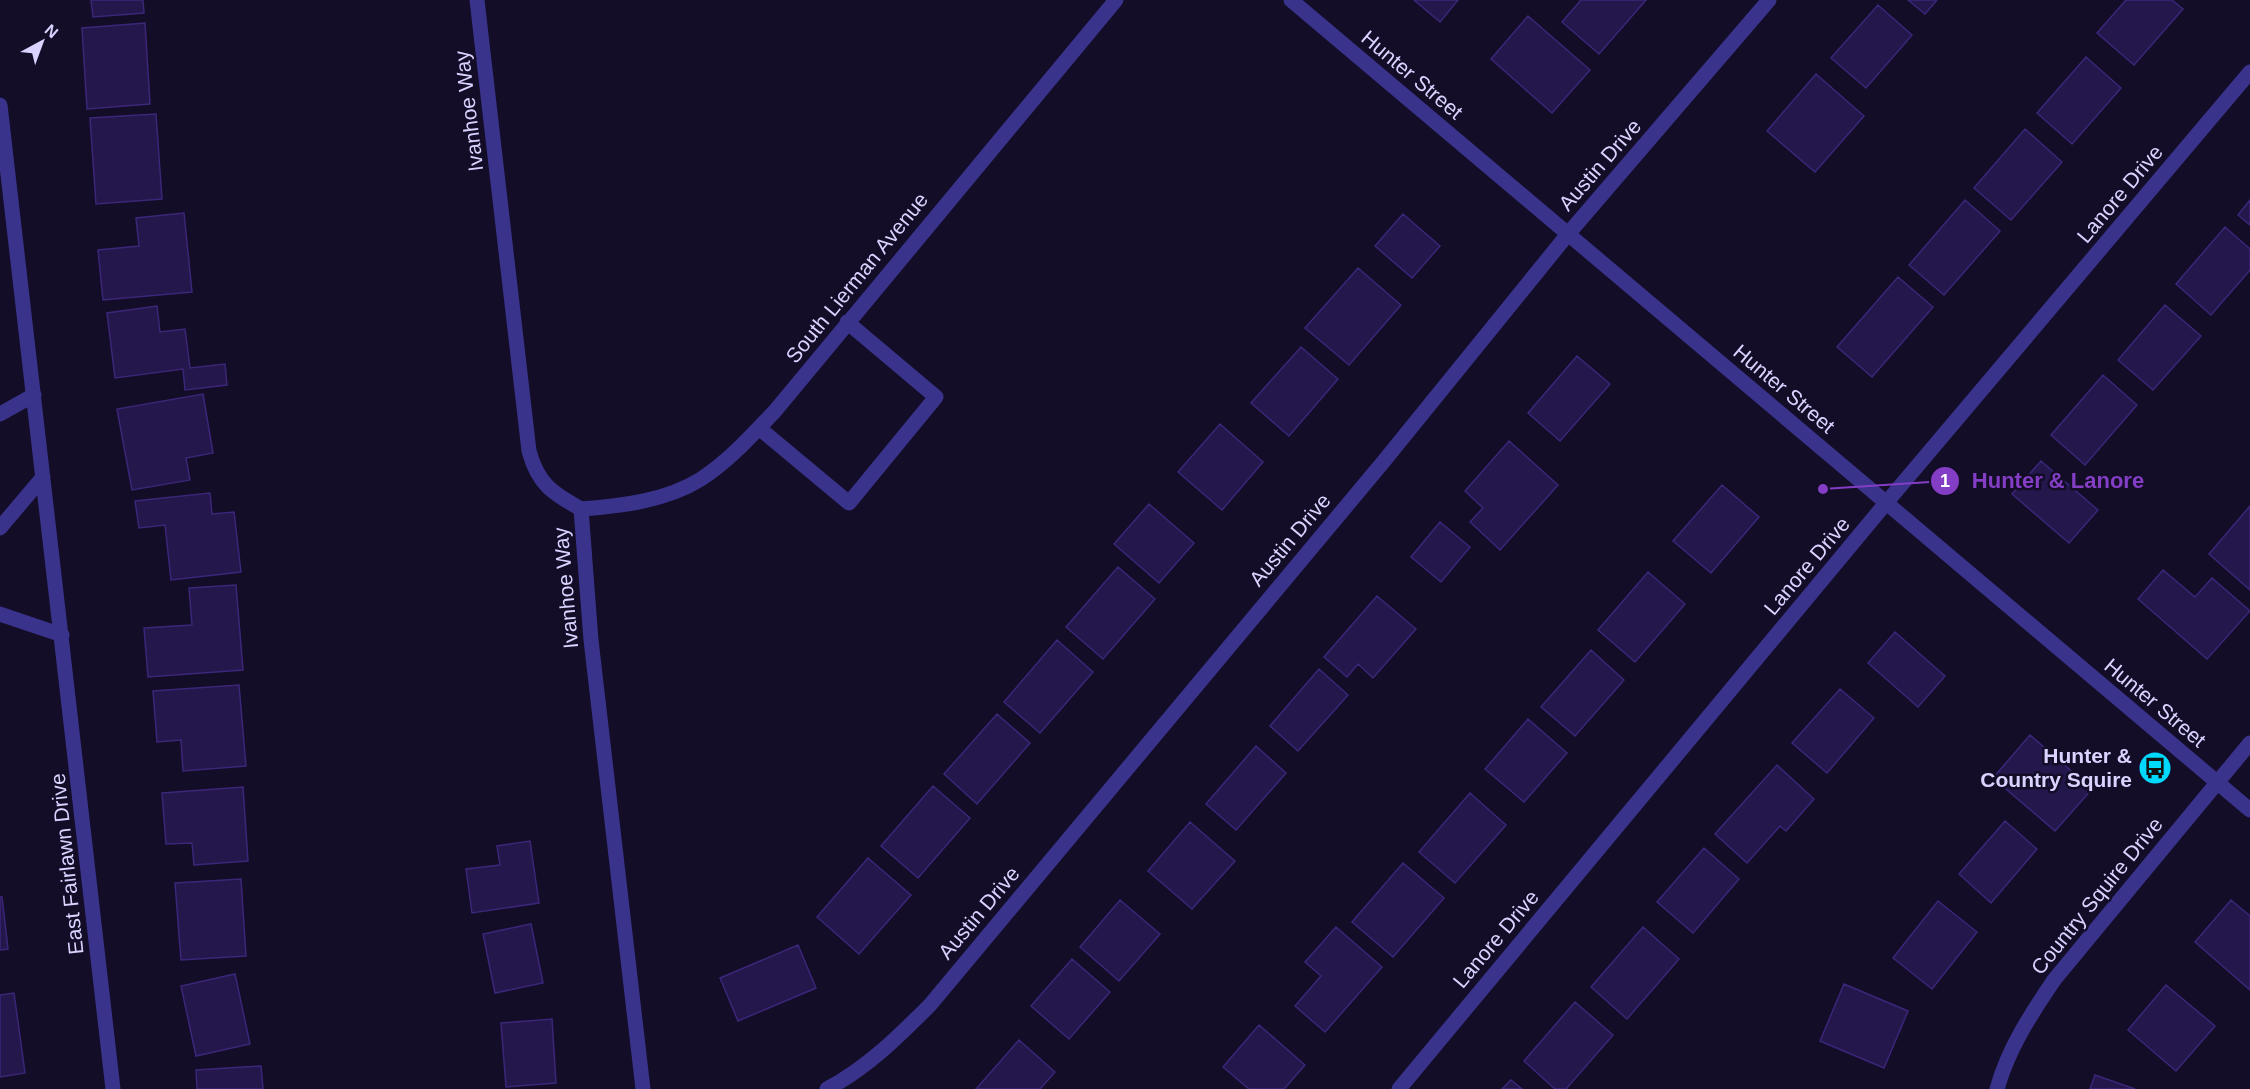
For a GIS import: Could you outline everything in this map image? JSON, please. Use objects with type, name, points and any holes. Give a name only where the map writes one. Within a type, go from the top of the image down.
[{"type":"street","name":"Ivanhoe Way","points":[[477,0],[529,451],[534,469],[554,494],[581,510],[591,640],[643,1089]]},
{"type":"street","name":"South Lierman Avenue","points":[[581,510],[614,507],[669,494],[700,480],[740,448],[1116,0]]},
{"type":"street","name":"Hunter Street","points":[[1291,0],[2250,810]]},
{"type":"street","name":"Austin Drive","points":[[827,1089],[845,1080],[889,1046],[930,1005],[1384,460],[1568,234],[1769,0]]},
{"type":"street","name":"Lanore Drive","points":[[1399,1089],[1886,503],[2250,72]]},
{"type":"street","name":"East Fairlawn Drive","points":[[0,105],[113,1089]]},
{"type":"street","points":[[759,428],[849,503],[936,397],[847,322]]},
{"type":"street","points":[[0,414],[34,395]]},
{"type":"street","points":[[0,527],[43,477]]},
{"type":"street","points":[[0,614],[62,635]]},
{"type":"street","name":"Country Squire Drive","points":[[1997,1089],[2001,1075],[2026,1021],[2054,980],[2250,743]]},
{"type":"building","points":[[91,0],[143,0],[144,13],[93,17]]},
{"type":"building","points":[[1414,0],[1458,0],[1440,22]]},
{"type":"building","points":[[1581,0],[1646,0],[1599,54],[1562,22]]},
{"type":"building","points":[[1908,0],[1937,0],[1925,14]]},
{"type":"building","points":[[2126,0],[2172,0],[2183,9],[2134,65],[2097,33]]},
{"type":"building","points":[[1878,5],[1912,35],[1866,88],[1831,58]]},
{"type":"building","points":[[1528,16],[1590,70],[1552,113],[1491,59]]},
{"type":"building","points":[[145,23],[150,104],[87,109],[82,28]]},
{"type":"building","points":[[2086,57],[2121,88],[2072,144],[2037,113]]},
{"type":"building","points":[[1816,74],[1864,116],[1815,172],[1767,131]]},
{"type":"building","points":[[156,114],[162,199],[96,204],[90,118]]},
{"type":"building","points":[[2025,129],[2062,162],[2011,220],[1974,188]]},
{"type":"building","points":[[1965,200],[2000,231],[1944,295],[1909,265]]},
{"type":"building","points":[[2250,200],[2250,225],[2238,215]]},
{"type":"building","points":[[184,213],[192,292],[103,300],[98,250],[139,246],[136,218]]},
{"type":"building","points":[[1403,214],[1440,246],[1412,278],[1375,246]]},
{"type":"building","points":[[2225,227],[2250,249],[2250,270],[2211,315],[2176,284]]},
{"type":"building","points":[[1358,268],[1401,305],[1349,365],[1305,328]]},
{"type":"building","points":[[1898,277],[1933,307],[1872,377],[1837,347]]},
{"type":"building","points":[[2165,305],[2201,336],[2153,390],[2118,360]]},
{"type":"building","points":[[157,306],[160,332],[185,329],[190,368],[225,364],[227,385],[185,390],[183,369],[115,378],[107,313]]},
{"type":"building","points":[[1301,347],[1338,379],[1289,436],[1251,403]]},
{"type":"building","points":[[1577,356],[1610,384],[1560,441],[1528,413]]},
{"type":"building","points":[[2103,375],[2137,405],[2085,465],[2051,435]]},
{"type":"building","points":[[203,394],[213,453],[186,458],[190,480],[132,490],[117,409]]},
{"type":"building","points":[[1220,424],[1263,462],[1222,510],[1178,472]]},
{"type":"building","points":[[1509,441],[1558,485],[1500,550],[1470,522],[1483,508],[1465,491]]},
{"type":"building","points":[[2041,461],[2098,510],[2069,543],[2012,494]]},
{"type":"building","points":[[1722,485],[1759,517],[1711,573],[1673,541]]},
{"type":"building","points":[[210,493],[212,514],[234,512],[241,572],[171,580],[165,525],[139,528],[135,501]]},
{"type":"building","points":[[1149,504],[1194,543],[1159,583],[1114,544]]},
{"type":"building","points":[[2250,506],[2250,590],[2209,554]]},
{"type":"building","points":[[1440,522],[1470,547],[1441,582],[1411,557]]},
{"type":"building","points":[[1118,567],[1155,599],[1103,659],[1066,627]]},
{"type":"building","points":[[2163,570],[2195,597],[2212,578],[2250,611],[2207,659],[2138,599]]},
{"type":"building","points":[[1648,572],[1685,604],[1635,662],[1598,630]]},
{"type":"building","points":[[236,585],[243,670],[148,677],[144,628],[192,625],[189,588]]},
{"type":"building","points":[[1377,596],[1416,629],[1373,678],[1358,664],[1347,677],[1324,657]]},
{"type":"building","points":[[1895,632],[1945,676],[1918,707],[1868,663]]},
{"type":"building","points":[[1057,640],[1093,672],[1040,733],[1004,702]]},
{"type":"building","points":[[1591,650],[1624,680],[1575,736],[1541,707]]},
{"type":"building","points":[[1319,669],[1348,695],[1298,751],[1270,726]]},
{"type":"building","points":[[239,685],[246,766],[183,771],[181,740],[157,742],[153,691]]},
{"type":"building","points":[[1840,689],[1874,718],[1827,773],[1792,743]]},
{"type":"building","points":[[997,714],[1030,743],[977,804],[944,774]]},
{"type":"building","points":[[1528,719],[1567,753],[1524,802],[1485,769]]},
{"type":"building","points":[[2030,735],[2092,789],[2055,831],[1993,778]]},
{"type":"building","points":[[1256,746],[1286,773],[1236,830],[1206,804]]},
{"type":"building","points":[[1777,765],[1814,799],[1786,831],[1780,826],[1747,863],[1715,834]]},
{"type":"building","points":[[933,786],[970,818],[918,878],[881,846]]},
{"type":"building","points":[[243,787],[248,861],[194,865],[192,843],[166,844],[162,793]]},
{"type":"building","points":[[1470,793],[1506,825],[1455,883],[1419,852]]},
{"type":"building","points":[[2005,821],[2037,849],[1991,903],[1959,874]]},
{"type":"building","points":[[1190,822],[1235,861],[1192,909],[1148,871]]},
{"type":"building","points":[[530,841],[539,903],[472,913],[466,869],[500,865],[497,846]]},
{"type":"building","points":[[1704,848],[1739,879],[1693,933],[1657,902]]},
{"type":"building","points":[[868,858],[911,895],[859,954],[817,917]]},
{"type":"building","points":[[1403,863],[1444,898],[1393,957],[1352,922]]},
{"type":"building","points":[[241,879],[246,956],[181,960],[175,883]]},
{"type":"building","points":[[0,897],[2,897],[8,949],[0,950]]},
{"type":"building","points":[[1120,900],[1160,934],[1119,981],[1080,947]]},
{"type":"building","points":[[2231,900],[2250,916],[2250,990],[2195,942]]},
{"type":"building","points":[[1938,901],[1977,932],[1932,989],[1893,958]]},
{"type":"building","points":[[531,924],[543,983],[495,993],[483,934]]},
{"type":"building","points":[[1336,927],[1382,967],[1325,1032],[1295,1006],[1321,976],[1305,962]]},
{"type":"building","points":[[1643,927],[1679,959],[1627,1019],[1591,987]]},
{"type":"building","points":[[798,945],[816,988],[738,1021],[720,978]]},
{"type":"building","points":[[1072,959],[1110,992],[1069,1039],[1031,1006]]},
{"type":"building","points":[[235,974],[250,1044],[196,1056],[181,986]]},
{"type":"building","points":[[1844,984],[1908,1011],[1884,1068],[1820,1041]]},
{"type":"building","points":[[2166,985],[2215,1026],[2176,1071],[2128,1030]]},
{"type":"building","points":[[14,993],[25,1073],[0,1077],[0,995]]},
{"type":"building","points":[[1575,1002],[1613,1035],[1566,1089],[1555,1089],[1524,1061]]},
{"type":"building","points":[[552,1019],[556,1083],[506,1087],[501,1023]]},
{"type":"building","points":[[1259,1025],[1305,1065],[1284,1089],[1249,1089],[1223,1067]]},
{"type":"building","points":[[1019,1040],[1055,1072],[1040,1089],[976,1089]]},
{"type":"building","points":[[261,1066],[263,1089],[197,1089],[196,1070]]},
{"type":"building","points":[[2095,1075],[2135,1089],[2090,1089]]},
{"type":"building","points":[[1511,1080],[1522,1089],[1502,1089]]},
{"type":"place","name":"Hunter & Lanore","points":[[1823,489]]},
{"type":"place","name":"Hunter & Country Squire","points":[[2155,768]]}]
